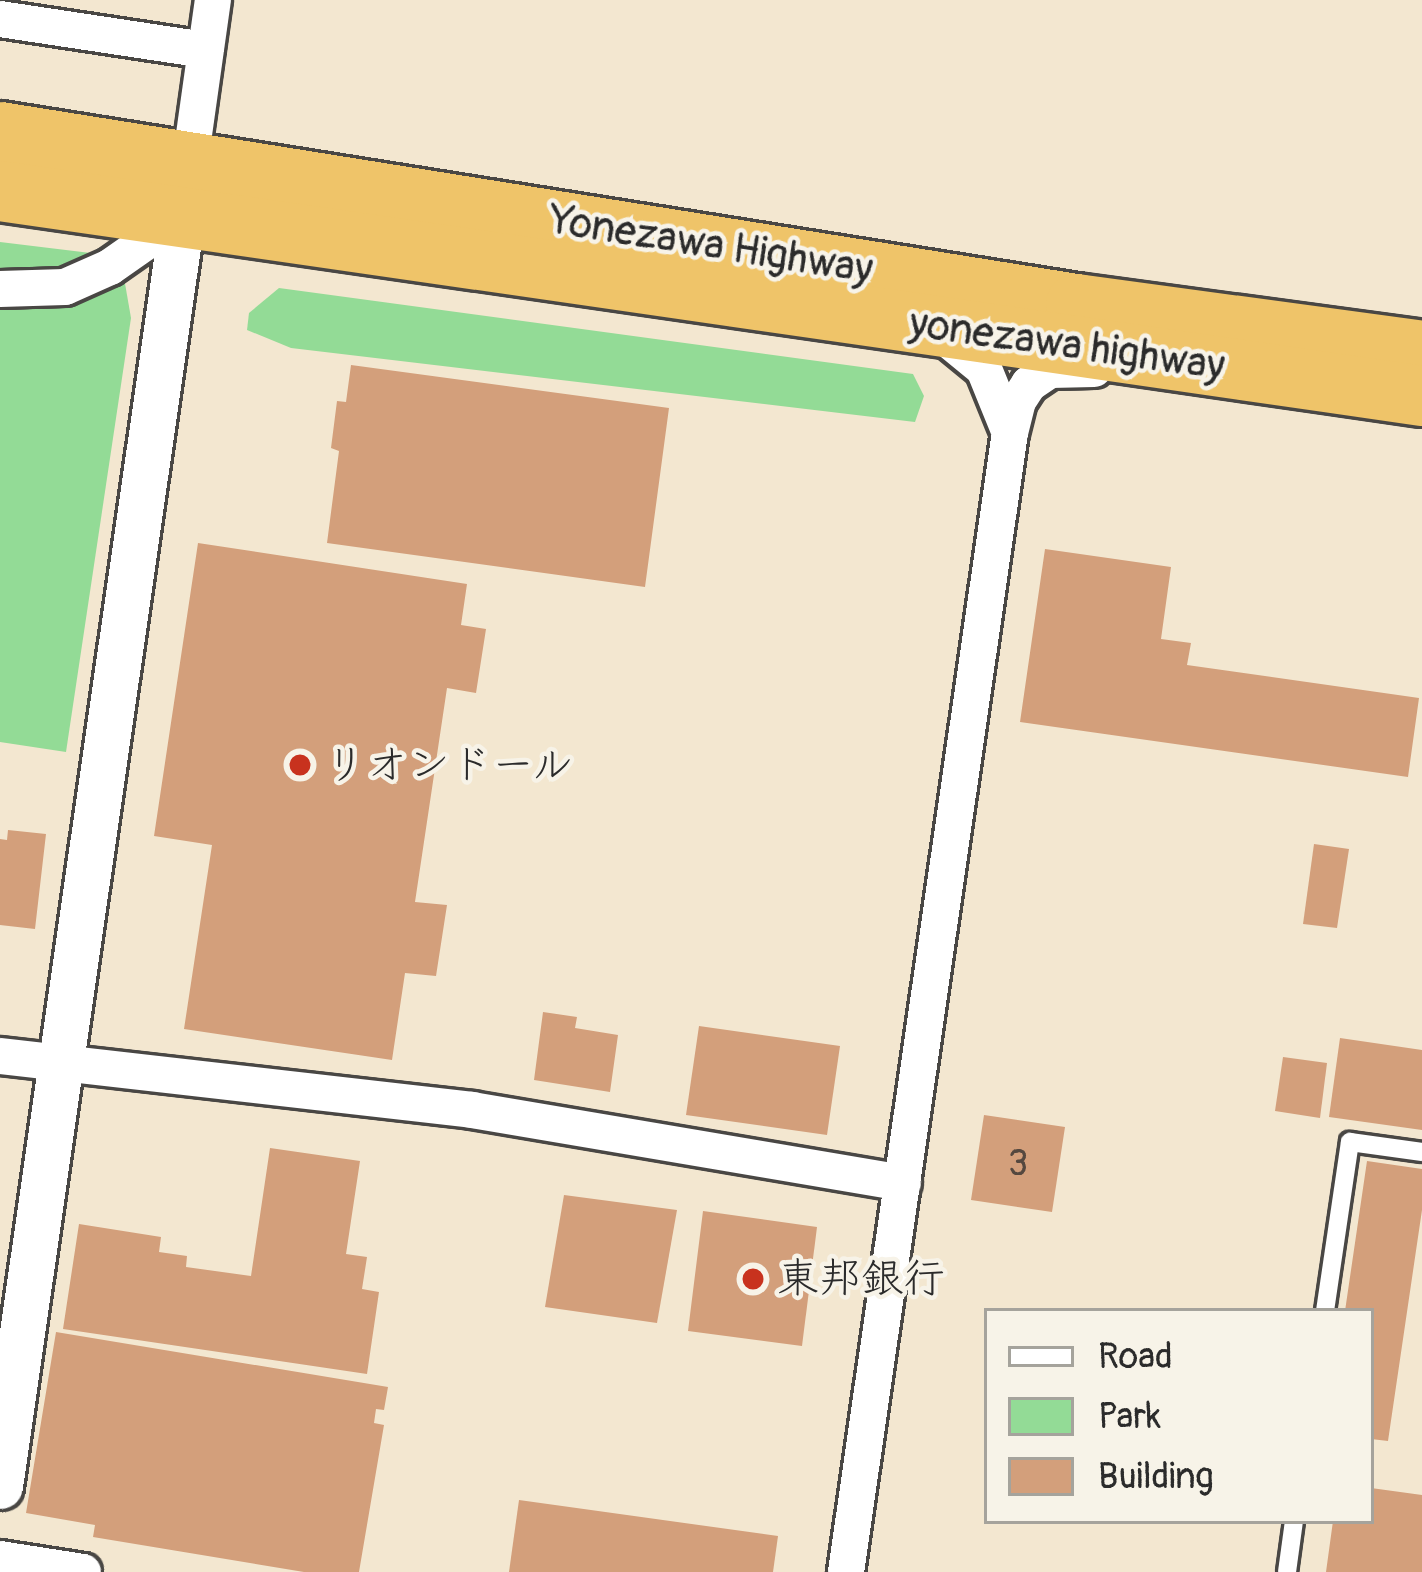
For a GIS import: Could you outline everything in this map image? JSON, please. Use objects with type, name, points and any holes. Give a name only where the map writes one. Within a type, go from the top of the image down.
[{"type":"highway","name":"Yonezawa Highway","points":[[0,132],[186,190],[1422,350]]},
{"type":"highway","name":"yonezawa highway","points":[[0,191],[186,190],[912,323],[1422,396]]},
{"type":"street","points":[[0,1486],[213,0]]},
{"type":"street","points":[[0,19],[206,50]]},
{"type":"street","points":[[0,289],[65,287],[110,267],[186,190]]},
{"type":"street","points":[[912,323],[941,332],[983,369],[1010,433]]},
{"type":"street","points":[[846,1572],[1018,401],[1029,383],[1050,370],[1073,366],[1191,381],[1269,374]]},
{"type":"street","points":[[0,1056],[472,1110],[903,1183]]},
{"type":"street","points":[[0,1559],[83,1572]]},
{"type":"lane","points":[[1325,1308],[1350,1142],[1422,1152]]},
{"type":"lane","points":[[1287,1572],[1294,1524]]},
{"type":"green space","points":[[0,242],[107,255],[123,272],[131,318],[66,752],[0,742]]},
{"type":"green space","points":[[279,288],[913,374],[924,396],[915,422],[291,348],[247,330],[249,313]]},
{"type":"building","points":[[351,365],[669,408],[645,587],[327,543],[339,451],[331,448],[337,401],[346,402]]},
{"type":"building","name":"リオンドール","points":[[198,543],[467,584],[461,625],[486,629],[476,693],[447,688],[415,902],[447,905],[436,976],[405,973],[392,1060],[184,1029],[212,845],[154,836]]},
{"type":"building","points":[[1045,549],[1171,567],[1161,639],[1191,643],[1187,665],[1419,698],[1408,777],[1020,722]]},
{"type":"building","points":[[8,830],[46,834],[35,929],[0,925],[0,839],[7,840]]},
{"type":"building","points":[[1314,844],[1349,849],[1337,928],[1303,924]]},
{"type":"building","points":[[543,1012],[577,1017],[575,1028],[618,1035],[610,1092],[534,1080]]},
{"type":"building","points":[[699,1026],[840,1046],[827,1135],[686,1115]]},
{"type":"building","points":[[1340,1038],[1422,1050],[1422,1130],[1329,1117]]},
{"type":"building","points":[[1283,1057],[1327,1063],[1320,1118],[1275,1111]]},
{"type":"building","points":[[984,1115],[1065,1127],[1052,1212],[971,1200]]},
{"type":"building","points":[[270,1148],[360,1161],[346,1254],[367,1257],[362,1289],[379,1292],[367,1374],[63,1329],[79,1224],[161,1237],[159,1252],[187,1256],[186,1267],[251,1276]]},
{"type":"building","points":[[1367,1161],[1422,1169],[1422,1210],[1388,1441],[1374,1439],[1374,1308],[1345,1308]]},
{"type":"building","points":[[564,1195],[677,1210],[657,1323],[545,1307]]},
{"type":"building","name":"東邦銀行","points":[[703,1211],[817,1227],[802,1346],[688,1331]]},
{"type":"building","points":[[56,1332],[388,1387],[384,1410],[376,1409],[374,1423],[384,1425],[359,1572],[304,1572],[93,1537],[95,1525],[26,1513]]},
{"type":"building","points":[[1374,1488],[1422,1495],[1422,1572],[1326,1572],[1333,1524],[1374,1524]]},
{"type":"building","points":[[519,1500],[778,1536],[773,1572],[509,1572]]},
{"type":"place","name":"リオンドール","points":[[300,765]]},
{"type":"place","name":"東邦銀行","points":[[753,1279]]}]
